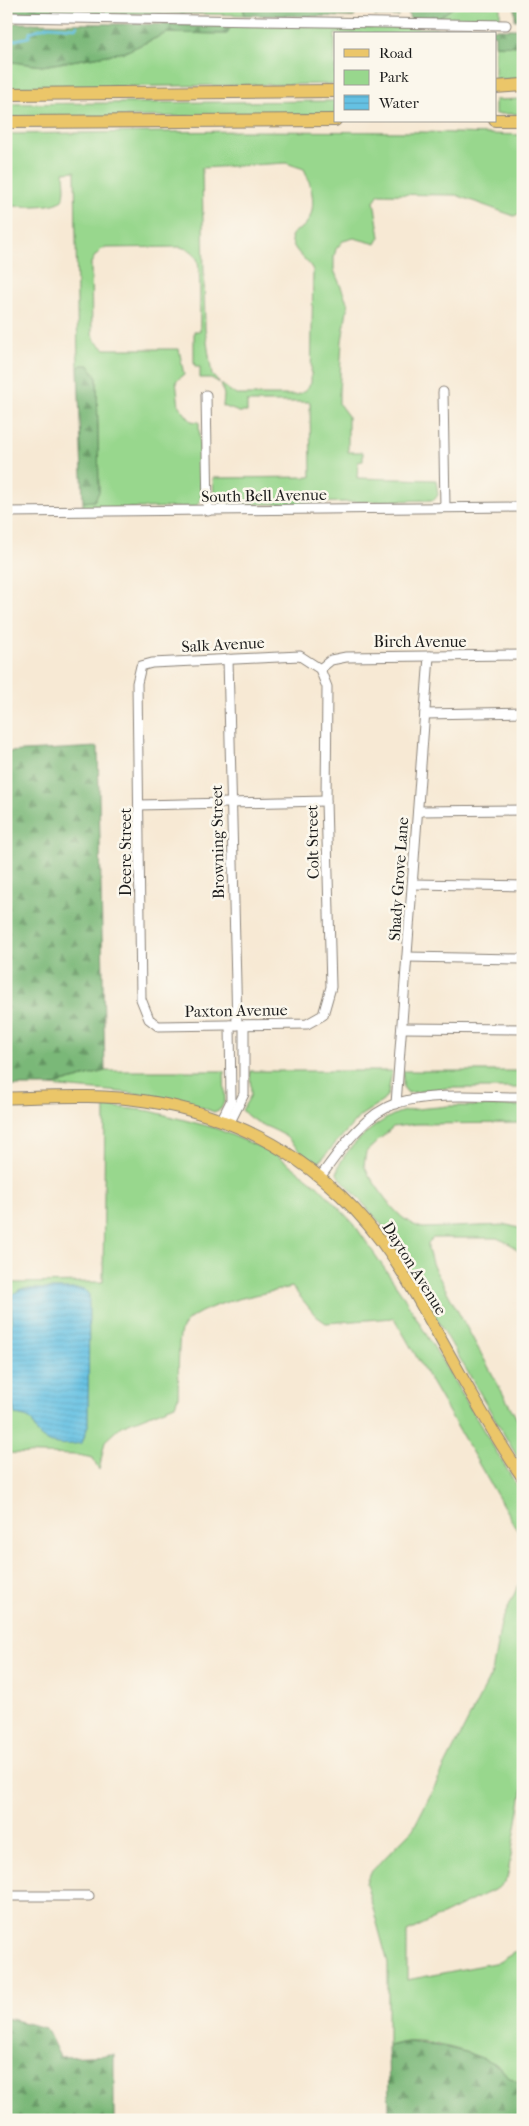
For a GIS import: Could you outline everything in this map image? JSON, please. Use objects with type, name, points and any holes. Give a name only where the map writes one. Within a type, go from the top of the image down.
[{"type":"highway","points":[[496,88],[523,85]]},
{"type":"highway","points":[[496,88],[523,90]]},
{"type":"highway","points":[[6,94],[334,91]]},
{"type":"highway","points":[[6,122],[334,120]]},
{"type":"highway","points":[[500,120],[523,121]]},
{"type":"main road","name":"Dayton Avenue","points":[[6,1098],[113,1098],[144,1100],[177,1107],[225,1122],[266,1141],[321,1176],[344,1196],[376,1234],[404,1274],[523,1478]]},
{"type":"street","points":[[6,17],[506,24]]},
{"type":"street","points":[[443,392],[445,507]]},
{"type":"street","points":[[206,394],[208,511]]},
{"type":"street","name":"South Bell Avenue","points":[[6,512],[523,507]]},
{"type":"street","name":"Birch Avenue","points":[[320,669],[331,660],[346,657],[523,655]]},
{"type":"street","name":"Salk Avenue","points":[[137,683],[141,666],[152,663],[300,656],[320,669]]},
{"type":"street","name":"Shady Grove Lane","points":[[396,1104],[429,656]]},
{"type":"street","name":"Browning Street","points":[[225,1122],[244,1094],[237,1025],[228,659]]},
{"type":"street","name":"Colt Street","points":[[320,669],[327,687],[326,801],[331,987],[323,1015]]},
{"type":"street","name":"Deere Street","points":[[137,683],[141,999],[149,1019]]},
{"type":"street","points":[[425,714],[523,712]]},
{"type":"street","points":[[140,805],[326,801]]},
{"type":"street","points":[[418,811],[523,810]]},
{"type":"street","points":[[413,884],[523,886]]},
{"type":"street","points":[[407,957],[523,959]]},
{"type":"street","name":"Paxton Avenue","points":[[149,1019],[158,1026],[307,1024],[323,1015]]},
{"type":"street","name":"Browning Street","points":[[225,1122],[232,1101],[237,1025]]},
{"type":"street","points":[[402,1028],[523,1029]]},
{"type":"street","points":[[321,1176],[350,1138],[374,1116],[396,1104],[426,1098],[523,1097]]},
{"type":"street","points":[[6,1896],[89,1896]]},
{"type":"green space","points":[[6,6],[201,6],[201,14],[6,13]]},
{"type":"green space","points":[[201,6],[244,6],[244,15],[201,14]]},
{"type":"green space","points":[[244,6],[361,6],[354,17],[244,15]]},
{"type":"green space","points":[[376,6],[398,8],[399,16],[375,16]]},
{"type":"green space","points":[[406,6],[455,6],[436,20],[410,19]]},
{"type":"green space","points":[[455,6],[500,6],[500,20],[436,20]]},
{"type":"green space","points":[[515,6],[523,6],[523,20],[515,20]]},
{"type":"green space","points":[[6,23],[231,25],[227,34],[167,33],[125,52],[42,66],[6,61]]},
{"type":"green space","points":[[231,25],[481,29],[483,32],[334,32],[334,84],[6,88],[6,61],[42,66],[125,52],[167,33],[227,34]]},
{"type":"green space","points":[[481,29],[523,29],[523,46],[496,45],[496,32],[483,32]]},
{"type":"green space","points":[[496,45],[523,46],[523,79],[496,80]]},
{"type":"green space","points":[[523,99],[523,114],[496,114],[496,100]]},
{"type":"green space","points":[[334,101],[334,115],[6,118],[6,104]]},
{"type":"green space","points":[[244,131],[423,132],[523,135],[523,212],[514,216],[456,195],[379,194],[374,201],[380,237],[376,244],[354,238],[343,241],[336,249],[334,257],[334,270],[348,304],[342,341],[339,404],[348,416],[348,452],[363,452],[363,461],[358,462],[357,478],[436,480],[438,495],[434,500],[220,505],[214,499],[213,478],[311,477],[310,402],[247,402],[247,412],[239,412],[223,406],[224,395],[221,384],[236,395],[297,395],[305,391],[311,383],[313,270],[294,247],[291,237],[293,233],[303,227],[308,221],[311,214],[312,199],[304,169],[286,163],[202,168],[205,329],[212,375],[220,383],[211,378],[200,378],[200,367],[196,367],[194,363],[194,331],[200,331],[199,270],[196,256],[189,250],[180,247],[103,248],[95,256],[91,263],[92,334],[96,342],[105,349],[179,349],[184,375],[176,381],[179,406],[191,421],[199,422],[201,498],[199,504],[194,507],[83,509],[83,502],[94,501],[99,492],[97,378],[81,365],[78,368],[75,171],[64,172],[64,197],[58,203],[36,206],[6,206],[6,134]]},
{"type":"green space","points":[[81,365],[89,365],[97,378],[99,492],[94,501],[83,502],[78,368]]},
{"type":"green space","points":[[98,747],[105,1071],[51,1086],[6,1086],[6,752]]},
{"type":"green space","points":[[105,1071],[224,1071],[225,1100],[221,1109],[214,1112],[195,1105],[154,1096],[51,1086]]},
{"type":"green space","points":[[250,1071],[392,1071],[388,1094],[383,1101],[360,1116],[319,1162],[304,1154],[282,1134],[255,1121],[242,1110],[251,1095]]},
{"type":"green space","points":[[403,1071],[523,1071],[523,1088],[447,1088],[408,1093],[403,1087]]},
{"type":"green space","points":[[105,1106],[150,1111],[215,1128],[274,1153],[317,1185],[354,1224],[402,1294],[523,1496],[523,1540],[394,1318],[326,1323],[316,1316],[292,1287],[249,1296],[215,1306],[189,1319],[180,1333],[178,1397],[175,1405],[121,1426],[105,1441],[99,1470],[93,1458],[78,1455],[6,1453],[6,1283],[103,1282]]},
{"type":"green space","points":[[448,1106],[523,1106],[523,1123],[416,1124],[393,1127],[366,1152],[364,1165],[368,1174],[391,1206],[398,1214],[414,1225],[423,1228],[507,1225],[523,1229],[523,1255],[510,1244],[497,1238],[433,1238],[428,1243],[428,1250],[433,1266],[523,1430],[523,1467],[382,1225],[337,1174],[339,1165],[345,1155],[362,1137],[382,1121],[401,1112]]},
{"type":"green space","points":[[523,1575],[523,1787],[507,1879],[498,1888],[407,1932],[407,1980],[499,1962],[523,1947],[523,2084],[514,2081],[499,2066],[452,2048],[418,2042],[403,2042],[388,2046],[388,1963],[366,1883],[369,1874],[413,1829],[492,1673],[501,1623]]},
{"type":"green space","points":[[6,2018],[46,2028],[60,2057],[114,2055],[114,2120],[15,2120],[9,2117],[6,2119]]},
{"type":"green space","points":[[408,2042],[463,2052],[499,2066],[514,2081],[523,2084],[523,2120],[389,2120],[388,2046]]},
{"type":"water","points":[[21,1289],[84,1289],[89,1295],[88,1426],[82,1443],[58,1444],[46,1441],[37,1433],[30,1419],[15,1414],[8,1362],[11,1355],[12,1295]]},
{"type":"waterway","points":[[78,11],[85,6]]},
{"type":"waterway","points":[[6,42],[29,37],[30,32],[49,26],[75,28],[77,26]]}]
